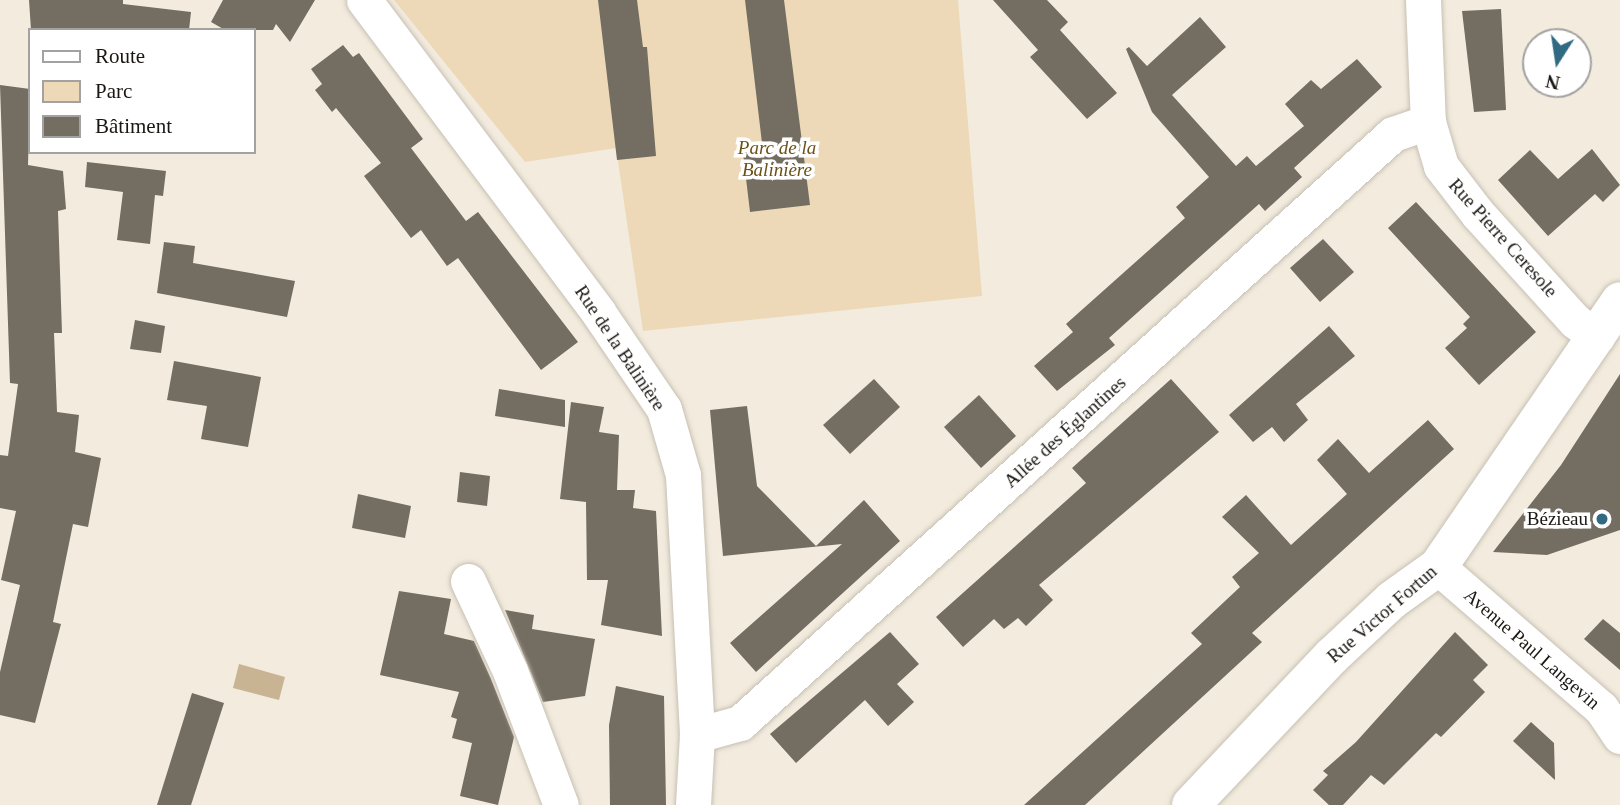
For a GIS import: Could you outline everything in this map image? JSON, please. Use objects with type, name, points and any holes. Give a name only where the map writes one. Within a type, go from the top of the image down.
[{"type":"street","name":"Rue de la Balinière","points":[[364,0],[598,312],[664,409],[683,475],[697,735],[693,805]]},
{"type":"street","name":"Rue Pierre Ceresole","points":[[1423,0],[1428,122],[1441,166],[1454,186],[1575,321],[1597,337]]},
{"type":"street","name":"Allée des Églantines","points":[[697,735],[727,728],[750,715],[1393,134],[1428,122]]},
{"type":"street","name":"Rue Victor Fortun","points":[[1191,805],[1331,657],[1392,600],[1438,567],[1620,301]]},
{"type":"street","name":"Avenue Paul Langevin","points":[[1438,567],[1601,708],[1620,736]]},
{"type":"street","points":[[468,581],[510,671],[561,805]]},
{"type":"green space","name":"Parc de la Balinière","points":[[394,0],[958,0],[982,296],[643,331],[616,148],[525,162]]},
{"type":"shaded area","points":[[239,664],[285,677],[279,700],[233,688]]},
{"type":"building","points":[[29,0],[123,0],[123,4],[191,12],[189,28],[31,28]]},
{"type":"building","points":[[223,0],[315,0],[290,42],[276,24],[273,30],[256,30],[222,28],[211,22]]},
{"type":"building","points":[[598,0],[637,0],[643,47],[647,47],[656,156],[617,160]]},
{"type":"building","points":[[745,0],[784,0],[810,205],[750,212],[742,145],[762,143]]},
{"type":"building","points":[[993,0],[1047,0],[1068,22],[1060,30],[1117,93],[1087,119],[1030,57],[1038,50]]},
{"type":"building","points":[[1501,9],[1506,110],[1474,112],[1462,11]]},
{"type":"building","points":[[1200,17],[1226,47],[1172,95],[1236,166],[1247,156],[1256,166],[1304,126],[1285,104],[1311,80],[1321,89],[1357,59],[1382,87],[1294,168],[1302,177],[1265,211],[1259,204],[1109,338],[1115,345],[1057,391],[1034,366],[1073,332],[1066,324],[1185,218],[1176,207],[1209,177],[1152,112],[1126,49],[1129,47],[1147,66]]},
{"type":"building","points":[[343,45],[353,57],[359,53],[423,139],[411,148],[466,221],[478,212],[578,342],[541,370],[458,258],[447,266],[421,230],[411,238],[364,176],[381,163],[336,108],[332,112],[315,90],[322,84],[311,69]]},
{"type":"building","points":[[0,85],[28,89],[28,165],[63,171],[66,209],[58,211],[62,333],[54,333],[57,412],[79,415],[75,452],[101,458],[88,527],[73,524],[53,622],[61,624],[35,723],[0,715],[0,672],[20,585],[1,580],[16,511],[0,508],[0,455],[8,456],[18,384],[10,383]]},
{"type":"building","points":[[1592,149],[1620,185],[1603,202],[1595,194],[1548,236],[1498,180],[1530,150],[1558,179]]},
{"type":"building","points":[[87,162],[166,171],[163,196],[155,195],[150,244],[117,240],[123,192],[85,187]]},
{"type":"building","points":[[1416,202],[1536,332],[1479,385],[1445,348],[1467,328],[1463,324],[1470,317],[1388,228]]},
{"type":"building","points":[[1323,239],[1354,272],[1320,302],[1290,268]]},
{"type":"building","points":[[164,242],[195,246],[193,263],[295,281],[287,317],[157,293]]},
{"type":"building","points":[[135,320],[165,326],[161,353],[130,349]]},
{"type":"building","points":[[1329,326],[1355,356],[1296,404],[1308,420],[1284,442],[1272,427],[1253,442],[1229,415]]},
{"type":"building","points":[[174,361],[261,377],[248,447],[201,439],[207,406],[167,400]]},
{"type":"building","points":[[1620,374],[1620,530],[1547,555],[1493,552],[1561,465]]},
{"type":"building","points":[[874,379],[900,407],[850,454],[823,425]]},
{"type":"building","points":[[1171,379],[1219,432],[1039,585],[1053,600],[1026,626],[1018,618],[1004,629],[994,619],[963,647],[936,617],[1086,483],[1072,468]]},
{"type":"building","points":[[499,389],[565,400],[565,427],[495,416]]},
{"type":"building","points":[[979,395],[1016,436],[981,468],[944,427]]},
{"type":"building","points":[[571,402],[604,407],[599,432],[619,435],[617,490],[635,490],[633,508],[656,511],[662,636],[601,625],[608,580],[587,580],[586,502],[560,499]]},
{"type":"building","points":[[747,406],[757,486],[816,546],[864,500],[900,541],[756,672],[730,643],[842,544],[723,556],[710,410]]},
{"type":"building","points":[[1428,420],[1454,449],[1252,633],[1262,642],[1085,805],[1024,805],[1202,644],[1191,633],[1240,587],[1232,577],[1259,553],[1222,517],[1246,495],[1291,545],[1347,494],[1317,460],[1338,439],[1369,473]]},
{"type":"building","points":[[460,472],[490,476],[487,506],[457,502]]},
{"type":"building","points":[[358,494],[411,506],[405,538],[352,528]]},
{"type":"building","points":[[399,591],[451,599],[444,634],[474,641],[514,737],[498,805],[460,796],[472,743],[452,738],[457,719],[451,717],[459,692],[380,675]]},
{"type":"building","points":[[505,610],[534,615],[532,629],[595,639],[585,696],[543,702]]},
{"type":"building","points":[[1603,619],[1620,633],[1620,670],[1584,639]]},
{"type":"building","points":[[890,632],[919,664],[897,684],[914,702],[888,726],[865,700],[796,763],[770,734]]},
{"type":"building","points":[[1455,632],[1488,665],[1473,680],[1485,692],[1441,737],[1436,733],[1384,785],[1371,775],[1343,805],[1329,805],[1313,790],[1328,775],[1323,771],[1356,742]]},
{"type":"building","points":[[616,686],[664,696],[666,805],[610,805],[609,725]]},
{"type":"building","points":[[192,693],[224,703],[191,805],[157,805]]},
{"type":"building","points":[[1531,722],[1554,743],[1555,780],[1513,741]]},
{"type":"place","name":"Bézieau","points":[[1602,519]]}]
